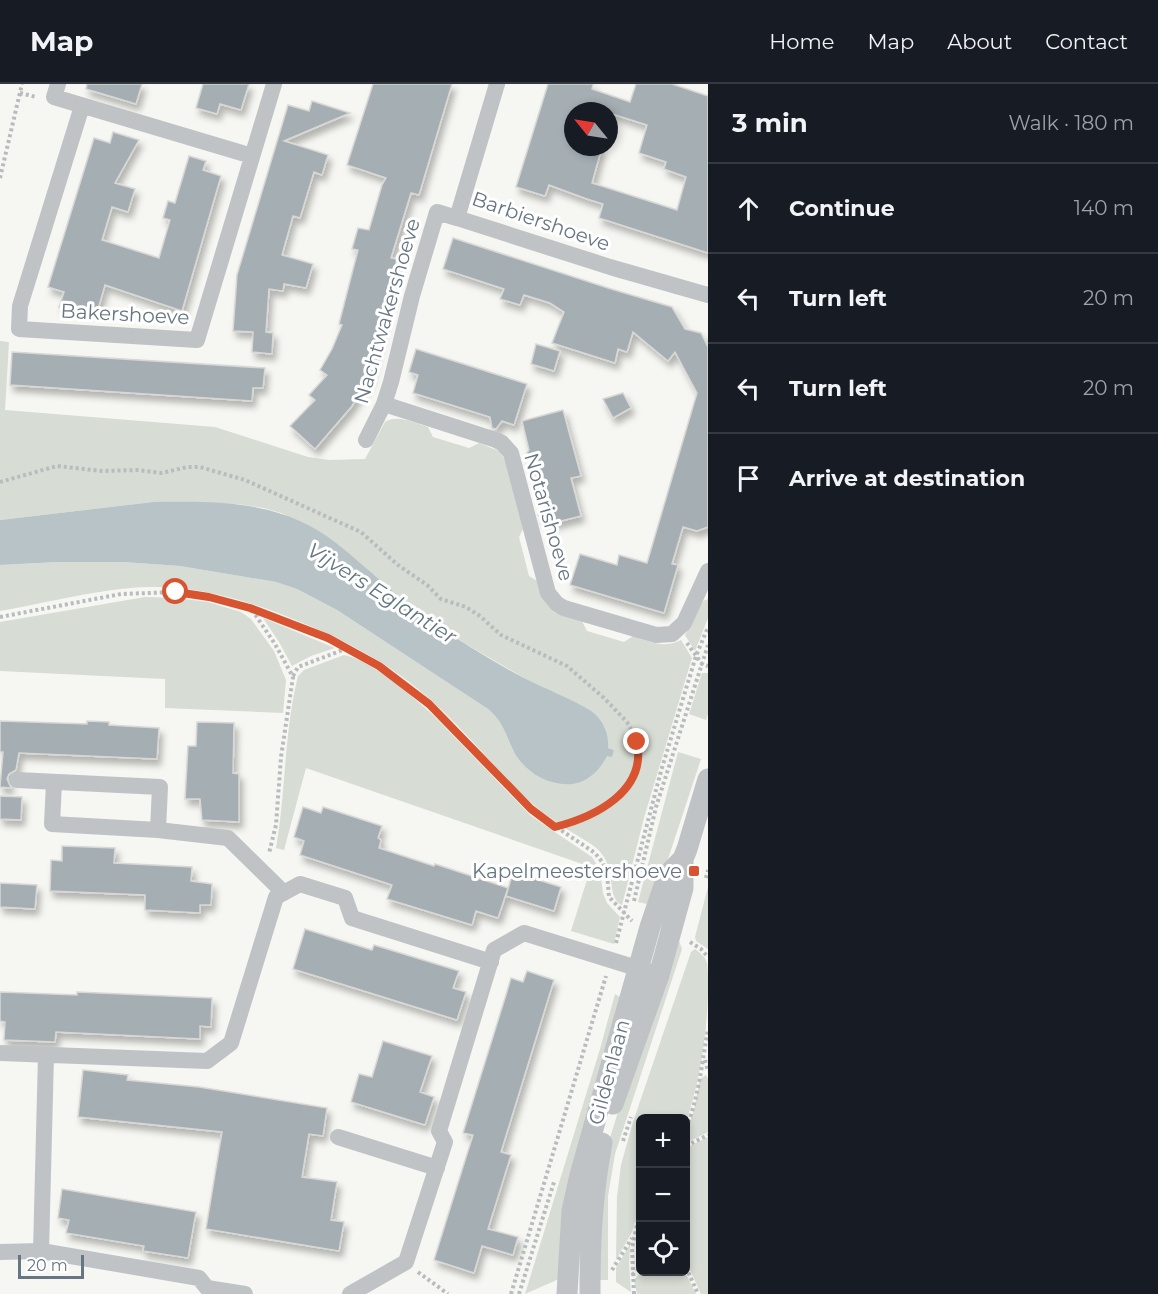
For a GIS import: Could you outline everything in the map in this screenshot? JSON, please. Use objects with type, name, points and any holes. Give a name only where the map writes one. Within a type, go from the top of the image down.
[{"type":"street","points":[[58,84],[54,97],[252,156]]},
{"type":"street","name":"Bakershoeve","points":[[82,106],[20,306],[19,329],[197,340],[274,84]]},
{"type":"street","name":"Barbiershoeve","points":[[497,84],[457,218],[610,267],[708,295]]},
{"type":"street","name":"Nachtwakershoeve","points":[[366,440],[384,405],[412,296],[437,212],[457,218]]},
{"type":"street","name":"Notarishoeve","points":[[384,405],[495,440],[512,453],[548,593],[557,604],[656,635],[672,634],[678,630]]},
{"type":"street","points":[[678,630],[684,623],[708,571]]},
{"type":"street","points":[[17,780],[160,787],[158,830]]},
{"type":"street","name":"Gildenlaan","points":[[590,1294],[590,1244],[594,1186],[603,1141],[616,1095],[659,975],[683,888],[683,859],[708,780]]},
{"type":"street","points":[[54,783],[52,824],[158,830],[228,837],[284,893]]},
{"type":"street","name":"Gildenlaan","points":[[567,1294],[572,1211],[638,968],[664,886],[672,870],[683,859]]},
{"type":"street","points":[[0,1053],[207,1061],[231,1043],[276,897],[300,884],[345,898],[352,918],[491,962]]},
{"type":"street","points":[[350,1294],[406,1262],[445,1142],[440,1131],[494,950],[524,933],[659,975]]},
{"type":"street","points":[[41,1251],[46,1055]]},
{"type":"street","points":[[338,1137],[437,1168]]},
{"type":"street","points":[[0,1252],[41,1251],[200,1278],[207,1288],[245,1294]]},
{"type":"path","points":[[0,178],[22,84]]},
{"type":"path","points":[[0,482],[57,466],[102,471],[137,470],[162,473],[200,466],[245,480],[361,532],[390,559],[427,585],[441,599],[466,607],[501,635],[567,666],[604,698],[627,722],[638,747],[636,766],[630,781],[620,794],[604,808],[586,817],[555,827]]},
{"type":"path","points":[[0,617],[121,594],[145,592],[193,594],[250,608],[348,648],[394,676],[429,704],[531,809],[591,849],[600,858],[607,873],[609,897],[630,920]]},
{"type":"path","points":[[250,608],[275,644],[292,677]]},
{"type":"path","points":[[678,630],[702,664],[708,666]]},
{"type":"path","points":[[263,871],[272,847],[276,825],[281,758],[292,677],[298,667],[348,648]]},
{"type":"path","points":[[705,880],[708,870]]},
{"type":"path","points":[[687,952],[692,931]]},
{"type":"path","points":[[690,941],[708,957]]},
{"type":"path","points":[[690,1117],[705,1060],[708,1029]]},
{"type":"path","points":[[705,1060],[708,1071]]},
{"type":"path","name":"Gildenlaan","points":[[621,1147],[633,1110]]},
{"type":"path","points":[[690,1144],[708,1135]]},
{"type":"path","points":[[633,1294],[634,1235],[637,1222]]},
{"type":"path","points":[[612,1261],[612,1271],[634,1235]]},
{"type":"path","points":[[406,1262],[448,1294]]},
{"type":"path","points":[[632,1276],[636,1272]]},
{"type":"path","points":[[690,1275],[699,1294]]},
{"type":"shaded area","points":[[0,341],[9,342],[5,410],[215,427],[308,457],[329,460],[365,459],[385,422],[400,419],[428,427],[433,437],[469,448],[479,443],[499,451],[506,461],[524,527],[519,537],[529,576],[539,582],[544,600],[554,612],[582,621],[587,631],[624,642],[633,636],[663,644],[681,640],[692,658],[644,818],[622,905],[616,900],[606,861],[600,852],[535,806],[446,714],[417,688],[367,654],[331,635],[240,600],[167,587],[112,590],[0,611],[0,565],[123,562],[180,566],[276,582],[297,589],[337,610],[488,709],[500,722],[517,757],[537,775],[564,783],[574,783],[607,756],[612,756],[614,750],[608,748],[605,728],[590,710],[524,678],[466,644],[401,599],[324,535],[281,513],[238,504],[153,502],[0,520]]},
{"type":"shaded area","points":[[145,597],[208,602],[241,612],[251,619],[274,651],[286,680],[283,713],[165,708],[165,679],[0,671],[0,622]]},
{"type":"shaded area","points":[[708,599],[708,618],[695,651],[685,635],[703,601]]},
{"type":"shaded area","points":[[263,618],[335,648],[311,656],[292,666]]},
{"type":"shaded area","points":[[344,655],[355,658],[379,671],[403,690],[433,715],[531,816],[592,857],[600,870],[603,893],[607,903],[620,917],[614,944],[571,931],[591,867],[306,768],[284,850],[276,848],[290,718],[298,676],[304,670]]},
{"type":"shaded area","points":[[702,673],[708,673],[706,720],[689,714]]},
{"type":"shaded area","points":[[678,752],[701,759],[666,865],[647,904],[638,902]]},
{"type":"shaded area","points":[[708,887],[708,949],[696,941],[695,937]]},
{"type":"shaded area","points":[[679,941],[682,949],[615,1154],[608,1196],[608,1280],[598,1280],[606,1151],[626,1086]]},
{"type":"shaded area","points":[[695,949],[702,955],[708,968],[705,1037],[695,1090],[688,1114],[636,1114],[636,1218],[632,1232],[616,1260],[617,1197],[621,1165],[633,1122],[691,952]]},
{"type":"shaded area","points":[[615,994],[623,999],[559,1279],[525,1294],[600,1049]]},
{"type":"shaded area","points":[[706,1075],[708,1079],[708,1132],[690,1141],[690,1122],[700,1079]]},
{"type":"shaded area","points":[[708,1137],[708,1294],[701,1294],[690,1270],[690,1146]]},
{"type":"shaded area","points":[[630,1244],[631,1292],[616,1282],[616,1268]]},
{"type":"shaded area","points":[[638,1276],[687,1276],[696,1294],[637,1294],[634,1280]]},
{"type":"water","name":"Vijvers Eglantier","points":[[153,502],[202,502],[249,506],[293,518],[315,529],[336,543],[418,612],[454,636],[524,678],[590,710],[604,727],[608,748],[614,750],[612,757],[607,756],[593,774],[578,783],[554,783],[538,776],[524,766],[514,752],[501,724],[488,709],[337,610],[297,589],[276,582],[180,566],[123,562],[0,565],[0,520]]},
{"type":"building","points":[[87,84],[142,84],[136,104],[86,89]]},
{"type":"building","points":[[203,84],[249,84],[241,110],[220,104],[217,114],[196,108]]},
{"type":"building","points":[[373,84],[452,84],[419,195],[411,193],[391,258],[397,259],[369,378],[352,406],[315,449],[290,426],[315,400],[309,395],[327,375],[320,370],[342,325],[339,324],[358,250],[352,249],[358,228],[369,230],[386,178],[347,165]]},
{"type":"building","points":[[548,84],[593,84],[592,89],[630,102],[636,84],[672,84],[708,96],[708,253],[599,218],[603,204],[549,185],[545,196],[516,187]],"holes":[[[564,102],[618,102],[618,116],[647,125],[639,153],[666,162],[664,169],[686,177],[677,210],[592,183],[600,156],[564,156]]]},
{"type":"building","points":[[312,101],[350,113],[284,141],[328,155],[322,175],[314,172],[300,218],[293,216],[282,255],[313,264],[306,288],[284,284],[283,291],[269,289],[266,332],[273,333],[272,354],[252,352],[253,332],[233,331],[237,275],[288,105],[309,111]]},
{"type":"building","points":[[113,132],[139,140],[115,183],[135,189],[128,212],[112,207],[102,240],[159,258],[170,220],[163,218],[168,201],[175,203],[189,156],[206,161],[203,170],[221,176],[182,311],[105,285],[98,309],[59,307],[64,292],[48,287],[94,138],[110,143]]},
{"type":"building","points":[[453,238],[672,307],[685,329],[701,333],[708,347],[708,527],[697,531],[683,527],[672,564],[678,565],[664,613],[570,585],[580,554],[617,565],[619,555],[647,563],[697,393],[675,352],[668,361],[633,332],[627,352],[618,349],[615,363],[552,343],[564,312],[550,303],[524,295],[520,305],[500,299],[504,289],[443,269]]},
{"type":"building","points":[[536,344],[560,351],[554,371],[531,364]]},
{"type":"building","points":[[416,349],[527,384],[514,425],[502,421],[496,429],[492,428],[490,417],[413,393],[418,375],[409,372]]},
{"type":"building","points":[[12,352],[265,368],[263,388],[253,388],[252,401],[10,385]]},
{"type":"building","points":[[623,393],[631,408],[613,418],[603,399]]},
{"type":"building","points":[[563,410],[581,476],[571,478],[581,516],[549,524],[548,520],[538,515],[545,509],[533,464],[529,463],[527,453],[529,450],[522,421]]},
{"type":"building","points":[[0,721],[87,724],[87,721],[109,722],[109,725],[159,728],[157,759],[19,753],[16,770],[9,774],[7,779],[11,788],[0,787],[3,752],[0,752]]},
{"type":"building","points":[[197,722],[234,723],[233,773],[239,774],[239,822],[202,820],[200,799],[185,799],[188,746],[196,746]]},
{"type":"building","points":[[0,796],[22,797],[21,820],[0,819]]},
{"type":"building","points":[[303,807],[321,813],[323,807],[382,826],[378,838],[381,840],[379,848],[508,888],[498,918],[476,911],[472,925],[387,899],[392,885],[300,855],[304,841],[294,837]]},
{"type":"building","points":[[62,846],[115,848],[114,863],[192,867],[191,881],[212,884],[211,905],[200,905],[200,913],[145,910],[145,895],[50,891],[51,860],[62,861]]},
{"type":"building","points":[[513,872],[561,887],[554,911],[506,896]]},
{"type":"building","points":[[0,883],[37,885],[35,909],[0,907]]},
{"type":"building","points":[[305,929],[372,950],[374,945],[459,971],[453,988],[466,992],[457,1020],[293,969]]},
{"type":"building","points":[[527,971],[554,980],[501,1152],[511,1155],[488,1229],[518,1237],[513,1255],[482,1246],[474,1273],[434,1260],[473,1135],[463,1133],[511,978],[523,982]]},
{"type":"building","points":[[0,992],[77,995],[77,992],[212,998],[211,1027],[200,1026],[200,1039],[56,1032],[55,1042],[4,1040],[5,1022],[0,1021]]},
{"type":"building","points":[[383,1041],[432,1056],[420,1092],[434,1097],[425,1125],[351,1102],[359,1074],[372,1077]]},
{"type":"building","points":[[83,1070],[128,1075],[127,1080],[199,1087],[327,1108],[323,1136],[309,1134],[302,1177],[337,1182],[331,1220],[344,1222],[339,1251],[206,1229],[222,1132],[78,1117]]},
{"type":"building","points":[[62,1189],[196,1212],[188,1258],[143,1251],[144,1246],[66,1233],[69,1220],[58,1218]]},
{"type":"place","name":"Kapelmeestershoeve","points":[[694,871]]},
{"type":"route","points":[[176,592],[224,600],[250,608],[328,638],[379,666],[429,704],[531,809],[555,827],[595,813],[620,794],[630,781],[636,766],[637,742]]}]
